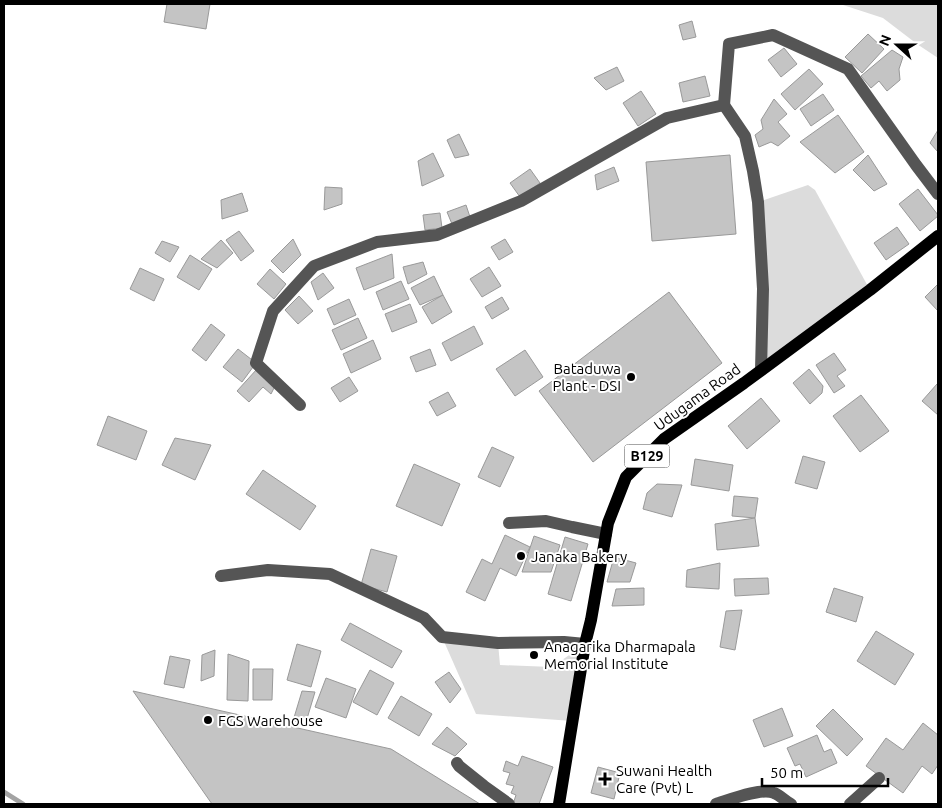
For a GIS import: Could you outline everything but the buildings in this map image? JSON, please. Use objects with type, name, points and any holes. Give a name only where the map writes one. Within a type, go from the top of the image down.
[{"type":"main road","name":"Udugama Road","points":[[559,804],[585,644],[608,523],[626,477],[664,439],[870,290],[938,236]]},
{"type":"street","points":[[761,370],[763,289],[758,202],[745,136],[724,105],[729,44],[773,35],[848,69],[938,194]]},
{"type":"street","points":[[300,405],[256,363],[273,311],[314,266],[377,242],[437,235],[522,201],[667,118],[724,105]]},
{"type":"street","points":[[509,523],[546,521],[606,534]]},
{"type":"street","points":[[221,576],[268,570],[330,574],[424,618],[442,637],[498,643],[564,642],[585,644]]},
{"type":"street","points":[[457,763],[509,804]]},
{"type":"street","points":[[850,804],[880,778]]},
{"type":"street","points":[[716,804],[763,791],[773,792],[790,804]]},
{"type":"shaded area","points":[[840,4],[938,4],[938,58],[883,18]]},
{"type":"shaded area","points":[[808,185],[815,190],[870,290],[761,370],[758,202]]},
{"type":"shaded area","points":[[442,637],[498,643],[500,665],[552,667],[585,644],[572,721],[476,714]]},
{"type":"waterway","points":[[4,792],[23,804]]},
{"type":"place","name":"Bataduwa Plant - DSI","points":[[631,377]]},
{"type":"place","name":"Janaka Bakery","points":[[521,556]]},
{"type":"place","name":"Anagarika Dharmapala Memorial Institute","points":[[534,655]]},
{"type":"place","name":"FGS Warehouse","points":[[208,720]]},
{"type":"place","name":"Suwani Health Care (Pvt) L","points":[[605,779]]}]
